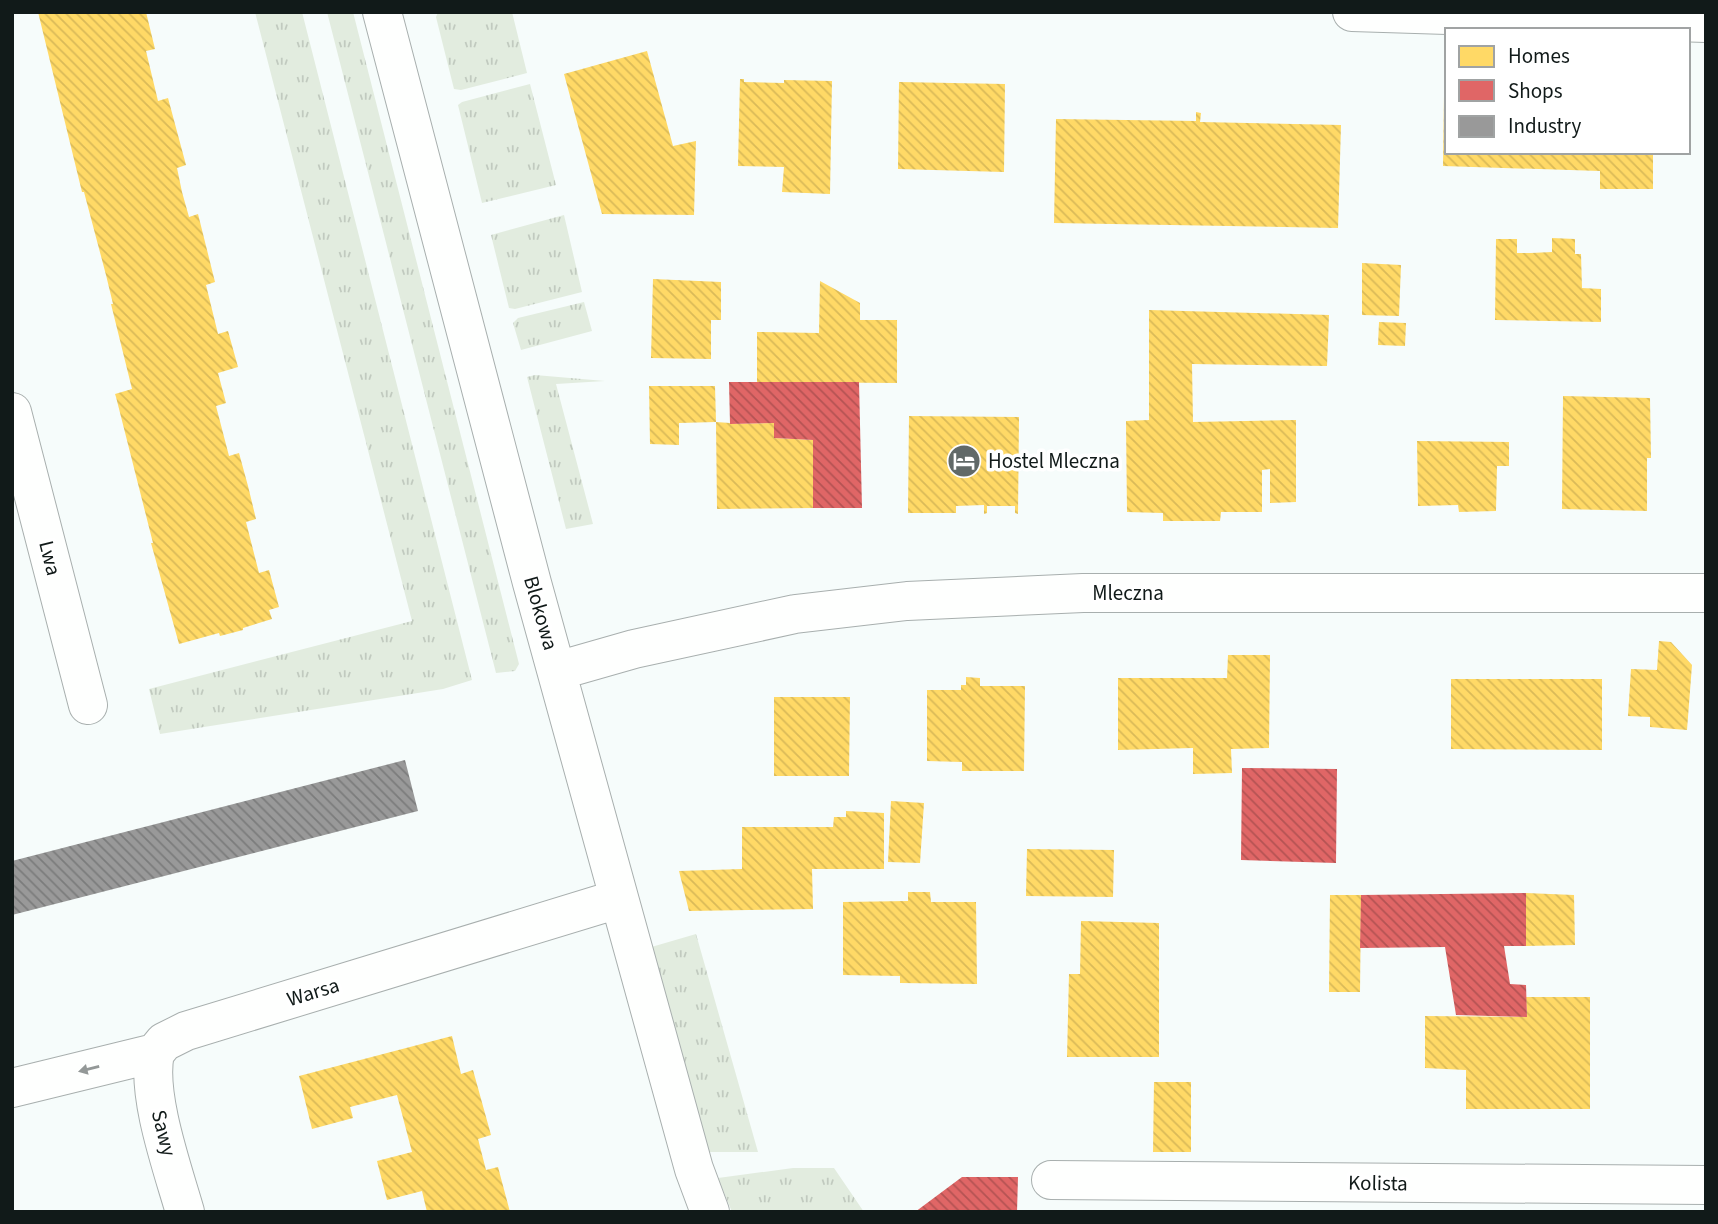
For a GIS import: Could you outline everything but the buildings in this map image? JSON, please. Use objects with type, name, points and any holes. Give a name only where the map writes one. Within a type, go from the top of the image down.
[{"type":"street","name":"Blokowa","points":[[382,12],[618,899],[694,1169],[710,1212]]},
{"type":"street","points":[[1352,12],[1706,23]]},
{"type":"street","name":"Lwa","points":[[12,412],[88,705]]},
{"type":"street","name":"Mleczna","points":[[557,671],[634,649],[795,614],[907,601],[1083,593],[1706,593]]},
{"type":"street","name":"Warsa","points":[[12,1088],[155,1053],[164,1042],[186,1031],[618,899]]},
{"type":"street","name":"Sawy","points":[[155,1053],[152,1065],[153,1091],[184,1212]]},
{"type":"street","name":"Kolista","points":[[1051,1180],[1706,1185]]},
{"type":"green space","points":[[255,12],[302,12],[472,680],[443,689],[160,734],[149,689],[412,621]]},
{"type":"green space","points":[[327,12],[353,12],[519,664],[515,671],[496,673]]},
{"type":"green space","points":[[438,12],[512,12],[527,73],[461,90],[454,89],[436,17]]},
{"type":"green space","points":[[530,84],[556,185],[482,203],[458,105]]},
{"type":"green space","points":[[564,215],[582,292],[515,309],[509,308],[491,235]]},
{"type":"green space","points":[[584,302],[592,331],[521,350],[513,323],[518,318]]},
{"type":"green space","points":[[535,375],[605,381],[556,384],[593,524],[566,529],[527,377]]},
{"type":"green space","points":[[696,934],[758,1152],[707,1152],[648,948]]},
{"type":"green space","points":[[793,1168],[834,1168],[864,1212],[732,1212],[718,1178]]},
{"type":"place","name":"Hostel Mleczna","points":[[964,461]]}]
